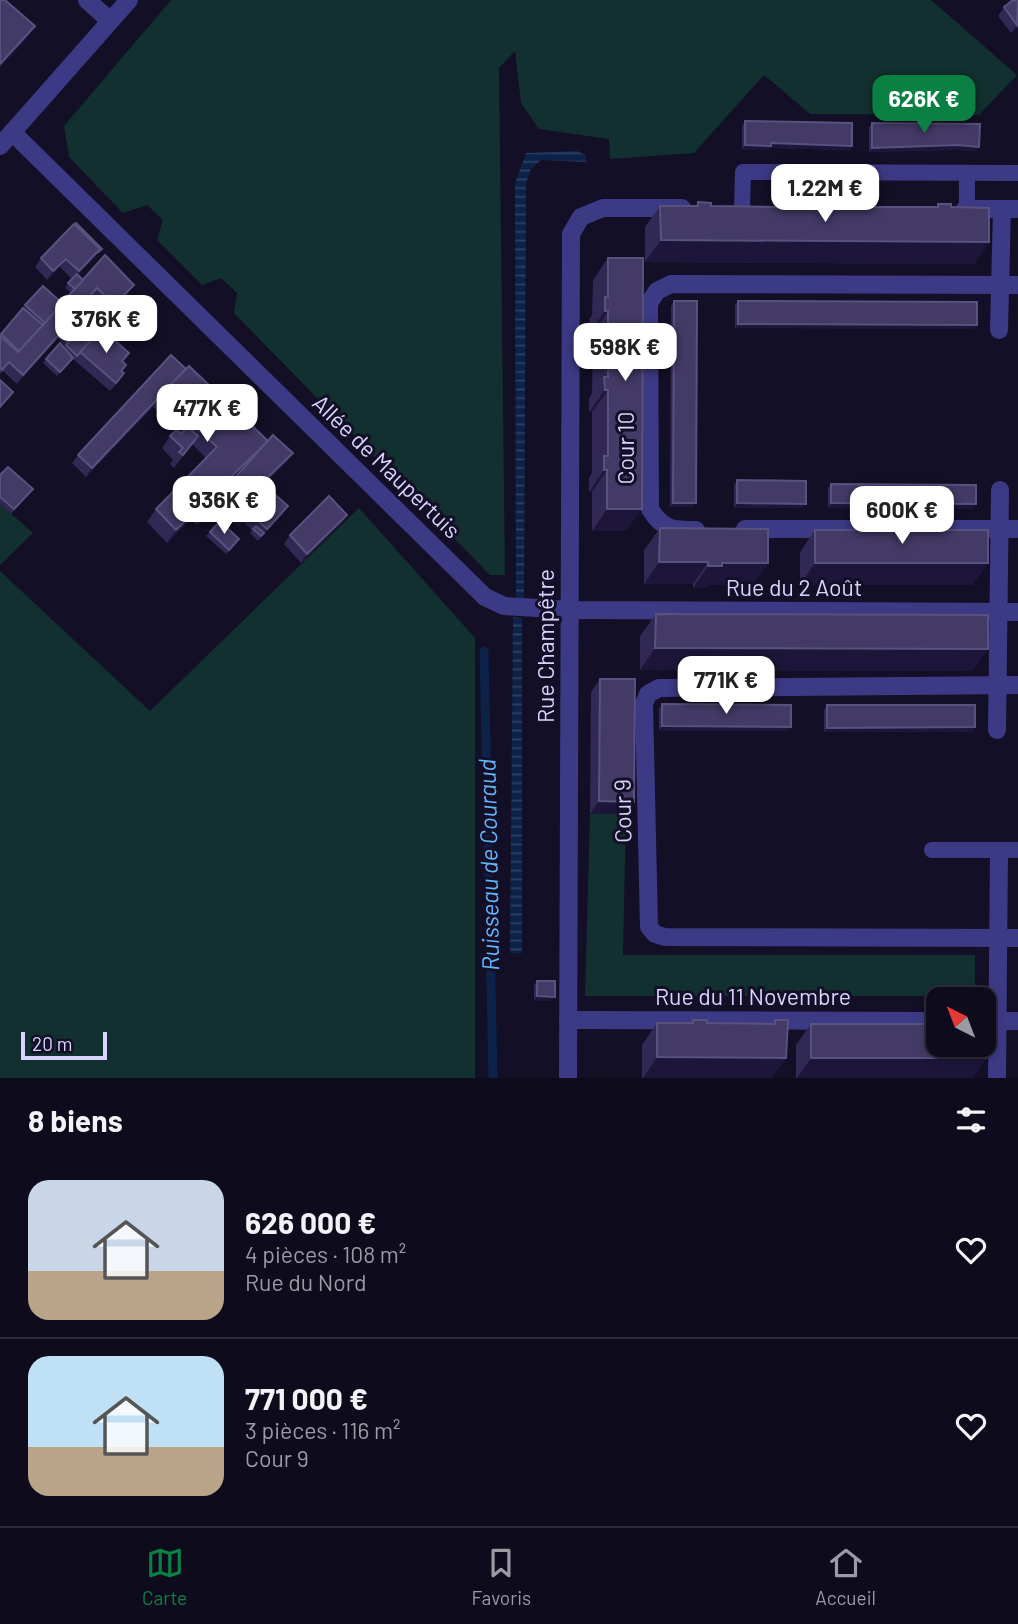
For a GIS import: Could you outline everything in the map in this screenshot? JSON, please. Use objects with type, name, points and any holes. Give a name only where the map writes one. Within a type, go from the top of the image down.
[{"type":"street","points":[[87,0],[110,21]]},
{"type":"street","points":[[6,139],[129,0]]},
{"type":"street","name":"Allée de Maupertuis","points":[[6,139],[485,597],[504,606],[570,610]]},
{"type":"street","name":"Rue Champêtre","points":[[568,1078],[571,234],[581,217],[603,208],[705,208]]},
{"type":"street","points":[[941,209],[1010,209],[1009,285],[999,330]]},
{"type":"street","name":"Cour 10","points":[[1009,285],[671,284],[657,290],[649,303],[650,509],[659,524],[676,530],[1018,529]]},
{"type":"street","points":[[997,730],[1000,490]]},
{"type":"street","name":"Rue du 2 Août","points":[[570,610],[1018,612]]},
{"type":"street","name":"Cour 9","points":[[1018,685],[659,688],[648,694],[644,705],[649,927],[655,933],[665,937],[1018,938]]},
{"type":"street","points":[[994,987],[998,938],[999,850]]},
{"type":"street","name":"Rue du 11 Novembre","points":[[568,1020],[926,1021]]},
{"type":"street","points":[[996,1021],[1018,1021]]},
{"type":"street","points":[[995,1057],[997,1078]]},
{"type":"lane","points":[[742,209],[743,172],[1018,173]]},
{"type":"lane","points":[[967,173],[967,209]]},
{"type":"lane","points":[[932,850],[1018,850]]},
{"type":"green space","points":[[171,0],[931,0],[1017,75],[979,115],[810,114],[764,75],[694,153],[610,159],[609,139],[539,129],[521,103],[515,51],[499,68],[505,575],[490,575],[234,313],[237,293],[221,278],[202,285],[157,240],[163,220],[147,205],[123,213],[69,157],[64,126]]},
{"type":"green space","points":[[0,504],[33,533],[0,565]]},
{"type":"green space","points":[[359,508],[475,638],[475,1078],[0,1078],[0,571],[150,711]]},
{"type":"green space","points":[[590,814],[626,814],[623,955],[975,955],[975,987],[926,987],[926,996],[585,996]]},
{"type":"water","points":[[577,151],[586,155],[586,162],[541,160],[531,169],[526,183],[524,600],[516,599],[515,184],[526,153]]},
{"type":"water","points":[[513,617],[522,618],[522,953],[510,953]]},
{"type":"building","points":[[0,0],[5,0],[35,26],[0,64]]},
{"type":"building","points":[[1013,0],[1018,0],[1017,25],[1004,7]]},
{"type":"building","points":[[745,121],[852,123],[852,146],[771,143],[771,146],[745,145]]},
{"type":"building","points":[[872,123],[980,124],[979,147],[957,145],[872,148]]},
{"type":"building","points":[[698,202],[711,203],[711,206],[784,207],[784,203],[797,203],[797,207],[852,207],[852,203],[865,204],[865,207],[938,207],[938,204],[951,204],[951,207],[989,208],[989,242],[661,240],[660,206],[698,206]]},
{"type":"building","points":[[76,223],[102,249],[97,253],[100,249]]},
{"type":"building","points":[[74,224],[100,249],[79,271],[66,259],[53,271],[41,258]]},
{"type":"building","points":[[105,255],[134,285],[114,305],[97,288],[87,299],[89,301],[23,375],[9,362],[2,370],[0,336],[18,352]]},
{"type":"building","points":[[608,258],[643,258],[642,509],[607,509],[607,470],[604,470],[604,456],[608,456],[608,390],[605,390],[604,377],[608,377],[608,311],[605,311],[605,297],[608,297]]},
{"type":"building","points":[[77,274],[83,280],[75,289],[68,283]]},
{"type":"building","points":[[43,286],[62,303],[45,323],[25,305]]},
{"type":"building","points":[[674,301],[697,301],[696,503],[673,503]]},
{"type":"building","points":[[738,301],[977,302],[977,325],[738,324]]},
{"type":"building","points":[[23,308],[43,325],[19,351],[1,334]]},
{"type":"building","points":[[88,322],[99,333],[77,356],[66,345],[69,342],[60,334],[71,323],[80,331]]},
{"type":"building","points":[[102,329],[129,353],[122,361],[126,365],[121,371],[124,373],[116,383],[80,352]]},
{"type":"building","points":[[60,343],[73,358],[60,372],[46,359]]},
{"type":"building","points":[[171,355],[186,369],[92,468],[78,455]]},
{"type":"building","points":[[189,366],[268,441],[176,530],[156,509],[217,447],[196,427],[192,431],[198,436],[183,455],[179,452],[183,448],[170,436],[176,430],[181,434],[192,423],[161,394]]},
{"type":"building","points":[[0,380],[13,392],[0,407]]},
{"type":"building","points":[[273,435],[293,453],[262,483],[288,506],[267,529],[249,513],[246,517],[235,510],[240,505],[224,490]]},
{"type":"building","points":[[8,467],[33,489],[14,509],[0,497],[0,475]]},
{"type":"building","points":[[737,480],[806,481],[806,504],[737,503]]},
{"type":"building","points":[[831,484],[976,485],[976,504],[831,503]]},
{"type":"building","points":[[218,492],[224,497],[200,521],[194,515]]},
{"type":"building","points":[[329,496],[347,515],[307,554],[290,535]]},
{"type":"building","points":[[220,521],[239,539],[229,550],[210,532]]},
{"type":"building","points":[[256,526],[264,533],[261,536],[253,529]]},
{"type":"building","points":[[660,528],[768,529],[768,563],[722,563],[722,566],[708,566],[708,562],[659,562]]},
{"type":"building","points":[[815,530],[988,530],[988,563],[815,563]]},
{"type":"building","points":[[656,614],[988,615],[988,649],[655,648]]},
{"type":"building","points":[[600,679],[635,679],[634,802],[599,801]]},
{"type":"building","points":[[662,704],[791,705],[791,727],[662,726]]},
{"type":"building","points":[[827,705],[975,705],[975,727],[827,728]]},
{"type":"building","points":[[537,981],[555,981],[555,997],[537,996]]},
{"type":"building","points":[[693,1020],[707,1020],[707,1023],[775,1024],[775,1020],[788,1020],[786,1058],[657,1057],[657,1023],[693,1023]]},
{"type":"building","points":[[811,1024],[926,1024],[926,1057],[986,1057],[986,1058],[811,1058]]},
{"type":"waterway","name":"Ruisseau de Couraud","points":[[484,651],[493,1078]]}]
